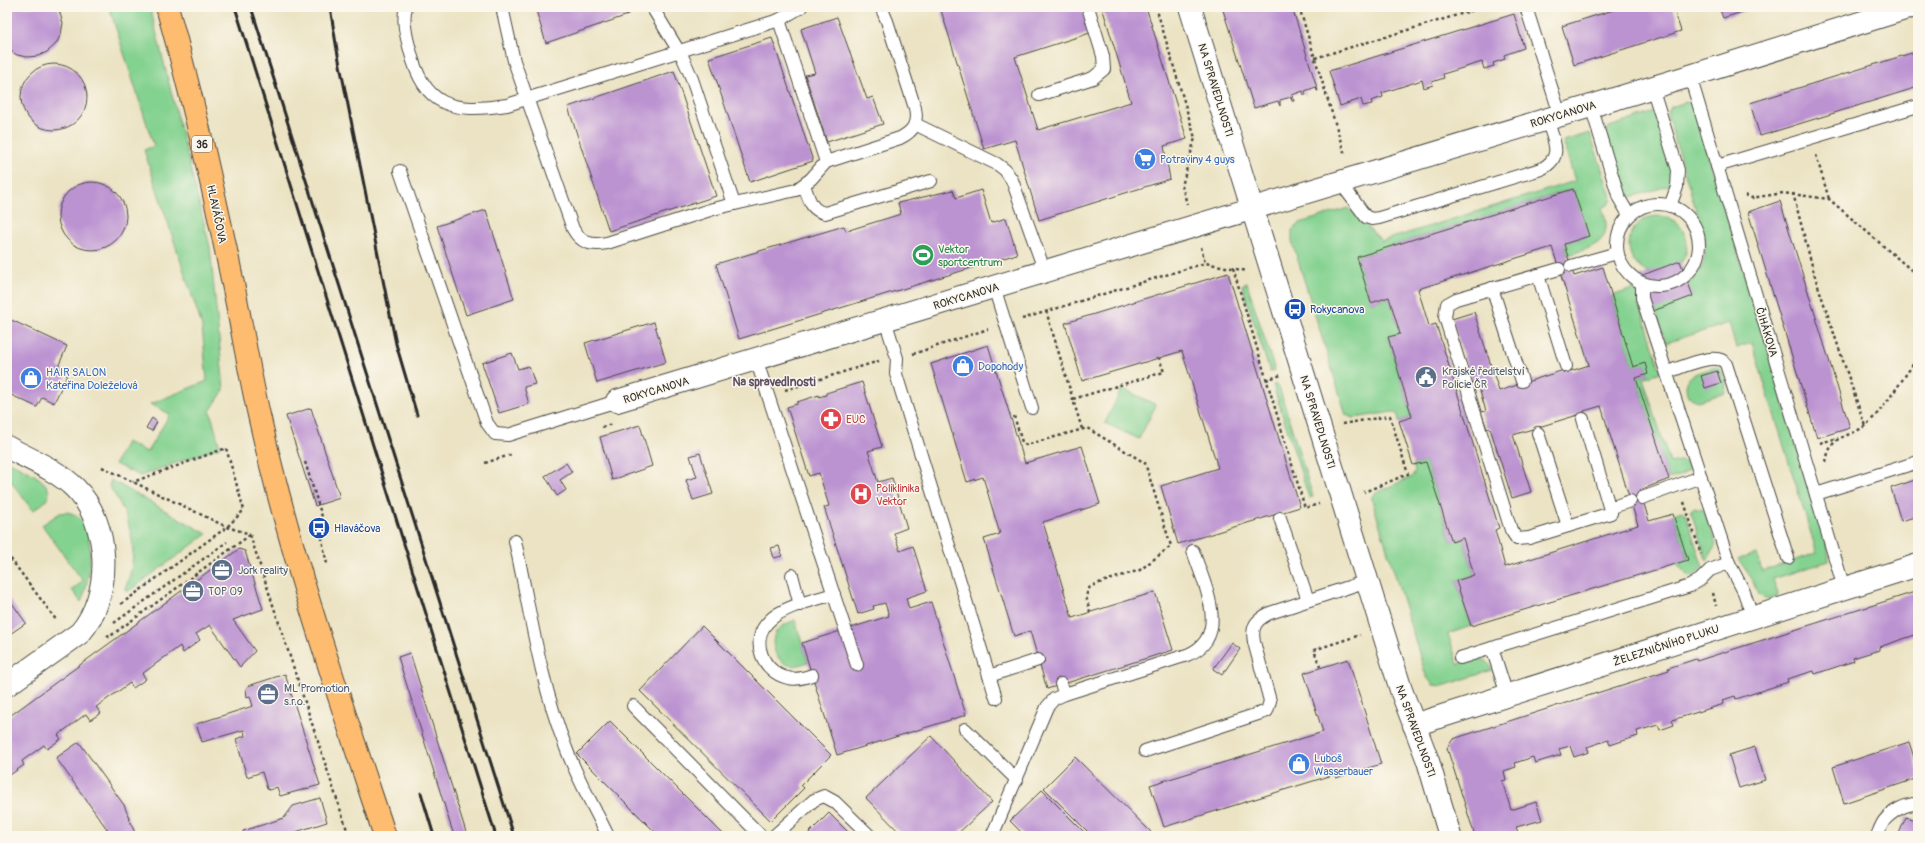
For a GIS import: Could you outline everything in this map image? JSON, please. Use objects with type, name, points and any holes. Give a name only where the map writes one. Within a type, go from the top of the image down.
[{"type":"main road","name":"HLAVÁČOVA","points":[[167,7],[200,136],[259,414],[282,507],[345,716],[385,836]]},
{"type":"street","name":"NA SPRAVEDLNOSTI","points":[[1190,7],[1401,690],[1428,761],[1450,836]]},
{"type":"street","name":"ROKYCANOVA","points":[[617,402],[1690,76],[1911,7]]},
{"type":"street","points":[[7,447],[61,477],[75,488],[93,513],[99,528],[103,562],[99,597],[98,625],[80,633],[7,685]]},
{"type":"street","name":"ŽELEZNIČNÍHO PLUKU","points":[[1414,725],[1918,565]]},
{"type":"lane","points":[[406,7],[404,18],[413,63],[424,86],[435,97],[449,105],[473,109],[507,105],[779,20],[792,14],[801,7]]},
{"type":"lane","points":[[502,7],[514,61],[573,229],[576,235],[586,243],[607,243],[693,215],[734,204],[790,192],[804,185],[826,162],[900,138],[911,131],[915,124],[917,115],[887,21],[881,7]]},
{"type":"lane","points":[[652,7],[679,51],[691,76],[734,204]]},
{"type":"lane","points":[[1039,94],[1093,78],[1104,69],[1103,56],[1088,7]]},
{"type":"lane","points":[[1340,182],[1363,214],[1372,220],[1540,169],[1552,162],[1556,154],[1553,117],[1526,7]]},
{"type":"lane","points":[[779,20],[826,162]]},
{"type":"lane","name":"ČIHÁKOVA","points":[[1690,76],[1844,588]]},
{"type":"lane","points":[[1652,87],[1678,170],[1677,187],[1670,206]]},
{"type":"lane","points":[[1591,106],[1619,198],[1629,215]]},
{"type":"lane","points":[[1717,166],[1918,106]]},
{"type":"lane","points":[[915,124],[997,164],[1005,170],[1012,180],[1044,272]]},
{"type":"lane","points":[[400,171],[487,422],[495,434],[508,435],[617,402]]},
{"type":"lane","points":[[804,185],[814,208],[825,213],[931,181]]},
{"type":"lane","points":[[1658,204],[1670,206],[1688,217],[1695,228],[1699,249],[1695,263],[1682,278],[1669,284],[1655,286],[1642,283],[1626,271],[1617,253],[1618,232],[1629,215],[1646,206],[1658,204]]},
{"type":"lane","points":[[1571,266],[1617,253]]},
{"type":"lane","points":[[1559,269],[1450,301],[1447,304],[1445,317],[1511,530],[1517,539],[1522,540],[1612,513],[1583,419]]},
{"type":"lane","points":[[1538,275],[1566,366]]},
{"type":"lane","points":[[1642,283],[1642,298],[1729,563],[1744,592],[1753,618]]},
{"type":"lane","points":[[994,287],[1032,408]]},
{"type":"lane","points":[[1492,288],[1522,381]]},
{"type":"lane","points":[[885,320],[897,358],[896,374],[996,698]]},
{"type":"lane","points":[[1667,372],[1710,358],[1721,359],[1726,364],[1788,558]]},
{"type":"lane","points":[[756,359],[858,665]]},
{"type":"lane","points":[[1538,433],[1568,526]]},
{"type":"lane","points":[[1816,494],[1918,462]]},
{"type":"lane","points":[[1610,508],[1701,477]]},
{"type":"lane","points":[[1280,518],[1308,600]]},
{"type":"lane","points":[[515,541],[540,663],[553,711],[566,749],[608,836]]},
{"type":"lane","points":[[992,836],[1049,704],[1063,689],[1187,655],[1203,647],[1209,638],[1212,617],[1210,604],[1193,551]]},
{"type":"lane","points":[[1460,658],[1690,586],[1700,580],[1710,570],[1729,563]]},
{"type":"lane","points":[[792,575],[800,605]]},
{"type":"lane","points":[[1145,751],[1267,711],[1269,709],[1270,701],[1254,642],[1253,628],[1258,620],[1270,613],[1368,581]]},
{"type":"lane","points":[[812,675],[795,679],[776,674],[766,665],[760,651],[760,638],[767,622],[781,612],[834,594]]},
{"type":"lane","points":[[1492,648],[1507,695]]},
{"type":"lane","points":[[989,676],[1038,660]]},
{"type":"lane","points":[[632,706],[761,836]]},
{"type":"lane","points":[[965,729],[1017,780]]},
{"type":"lane","points":[[774,836],[814,800],[824,796],[835,802],[870,836]]},
{"type":"lane","points":[[1877,836],[1884,821],[1896,810],[1913,803],[1918,804]]},
{"type":"path","points":[[1156,7],[1195,138],[1182,186],[1205,263],[1254,272]]},
{"type":"path","points":[[1299,7],[1345,155]]},
{"type":"path","points":[[1315,58],[1484,7]]},
{"type":"path","points":[[1811,138],[1829,199]]},
{"type":"path","points":[[1723,185],[1752,198],[1783,193],[1793,193],[1829,199],[1918,276]]},
{"type":"path","points":[[1793,193],[1815,277],[1865,426]]},
{"type":"path","points":[[1232,268],[1305,508],[1324,502]]},
{"type":"path","points":[[1046,311],[1082,429]]},
{"type":"path","points":[[1816,494],[1823,480],[1828,453],[1838,438],[1856,432],[1872,420],[1918,357]]},
{"type":"path","points":[[1073,399],[1164,372],[1159,358]]},
{"type":"path","points":[[1266,380],[1285,374]]},
{"type":"path","points":[[1341,424],[1390,416],[1408,474],[1362,493]]},
{"type":"path","points":[[1022,442],[1026,445],[1031,444],[1087,428],[1145,463],[1171,546],[1140,570],[1096,584],[1089,588],[1086,596],[1090,612]]},
{"type":"path","points":[[117,606],[227,527],[244,510],[226,448],[133,482]]},
{"type":"path","points":[[305,462],[324,523],[322,540],[328,564]]},
{"type":"path","points":[[102,467],[227,527],[250,535]]},
{"type":"path","points":[[109,637],[250,535]]},
{"type":"path","points":[[250,535],[349,836]]},
{"type":"path","points":[[98,625],[227,542]]},
{"type":"path","points":[[7,554],[56,621],[60,617]]},
{"type":"path","points":[[1320,667],[1314,650],[1364,634]]},
{"type":"green space","points":[[109,7],[150,7],[210,247],[224,390],[210,411],[220,447],[140,476],[115,464],[126,442],[147,452],[170,414],[150,404],[207,381],[202,326],[144,150],[154,146]]},
{"type":"green space","points":[[1686,102],[1693,105],[1828,548],[1829,561],[1773,579],[1778,594],[1777,597],[1769,599],[1758,595],[1752,579],[1738,559],[1757,554],[1762,571],[1817,553],[1752,343],[1736,348],[1729,323],[1666,343],[1650,293],[1683,285],[1690,281],[1697,275],[1704,257],[1706,243],[1667,114],[1671,107]]},
{"type":"green space","points":[[1655,112],[1675,177],[1671,185],[1628,198],[1626,196],[1606,133],[1609,127]]},
{"type":"green space","points":[[1590,133],[1612,200],[1607,206],[1602,207],[1606,228],[1604,235],[1600,241],[1587,249],[1568,255],[1564,244],[1588,236],[1573,189],[1357,257],[1371,303],[1389,297],[1400,334],[1388,337],[1412,417],[1399,421],[1398,415],[1393,412],[1354,418],[1346,415],[1292,241],[1292,230],[1300,223],[1348,208],[1382,241],[1575,181],[1563,141]]},
{"type":"green space","points":[[1652,216],[1664,216],[1674,220],[1683,229],[1687,239],[1687,251],[1679,266],[1664,274],[1652,274],[1642,270],[1633,261],[1629,251],[1629,239],[1633,229],[1642,220]]},
{"type":"green space","points":[[1247,283],[1275,371],[1270,372],[1242,285]]},
{"type":"green space","points":[[1635,288],[1661,372],[1643,378],[1670,463],[1679,461],[1687,462],[1689,469],[1682,475],[1669,479],[1636,378],[1648,374],[1645,364],[1633,367],[1612,296]]},
{"type":"green space","points":[[1716,367],[1721,370],[1725,378],[1725,393],[1698,401],[1688,397],[1686,389],[1689,379],[1693,375]]},
{"type":"green space","points":[[1278,384],[1313,497],[1309,498],[1273,385]]},
{"type":"green space","points":[[1122,388],[1156,405],[1139,439],[1105,423]]},
{"type":"green space","points":[[7,461],[36,476],[47,487],[49,493],[47,499],[33,511],[7,476]]},
{"type":"green space","points":[[1426,462],[1451,542],[1463,538],[1474,575],[1456,581],[1471,626],[1448,634],[1458,664],[1473,659],[1482,659],[1489,664],[1492,670],[1443,686],[1433,685],[1426,676],[1372,500],[1372,496],[1375,493],[1412,477],[1415,471],[1413,465]]},
{"type":"green space","points":[[111,480],[207,534],[129,591],[126,591],[125,588],[130,575],[132,561],[133,548],[131,535],[123,510],[109,486]]},
{"type":"green space","points":[[1693,508],[1704,510],[1716,545],[1707,561],[1691,512]]},
{"type":"green space","points":[[1682,511],[1685,513],[1703,567],[1691,578],[1676,563],[1688,559],[1673,514]]},
{"type":"green space","points":[[66,512],[77,516],[84,524],[88,536],[90,565],[88,580],[81,602],[72,590],[83,581],[42,525],[60,513]]},
{"type":"green space","points":[[795,620],[808,662],[794,666],[780,660],[775,652],[773,641],[778,630]]},
{"type":"building","points":[[7,7],[58,7],[63,23],[61,34],[56,44],[47,52],[38,56],[27,57],[17,55],[8,49]]},
{"type":"building","points":[[535,7],[626,7],[628,15],[546,43]]},
{"type":"building","points":[[940,7],[999,7],[1000,10],[1011,7],[1082,7],[1090,33],[1015,57],[1038,130],[1131,102],[1102,7],[1146,7],[1187,139],[1164,146],[1170,179],[1039,220],[1015,140],[984,149]]},
{"type":"building","points":[[1222,7],[1292,7],[1318,91],[1316,87],[1305,91],[1306,95],[1304,95],[1303,91],[1292,95],[1294,101],[1292,101],[1291,97],[1280,100],[1280,106],[1278,101],[1254,108]]},
{"type":"building","points":[[1623,7],[1673,7],[1681,31],[1574,65],[1562,26]]},
{"type":"building","points":[[1719,7],[1758,7],[1723,18]]},
{"type":"building","points":[[1514,14],[1524,48],[1504,55],[1505,59],[1493,63],[1494,66],[1484,69],[1482,62],[1443,74],[1444,78],[1432,82],[1433,85],[1424,88],[1422,80],[1382,93],[1383,97],[1371,101],[1372,104],[1363,106],[1361,99],[1340,106],[1329,71]]},
{"type":"building","points":[[837,17],[867,99],[873,97],[883,124],[827,142],[805,75],[815,73],[801,29]]},
{"type":"building","points":[[772,38],[813,161],[750,182],[709,58]]},
{"type":"building","points":[[1918,51],[1918,87],[1760,136],[1750,103]]},
{"type":"building","points":[[54,64],[66,67],[77,74],[84,85],[87,97],[84,109],[77,120],[66,127],[54,130],[42,127],[31,120],[24,109],[21,97],[24,85],[31,74],[42,67]]},
{"type":"building","points":[[674,71],[716,196],[609,231],[568,107]]},
{"type":"building","points":[[92,182],[105,185],[116,192],[123,203],[126,216],[123,229],[116,240],[105,247],[92,250],[79,247],[68,240],[61,229],[58,216],[61,203],[68,192],[79,185]]},
{"type":"building","name":"Krajské ředitelství Policie ČR","points":[[1573,189],[1589,236],[1564,244],[1574,276],[1603,267],[1633,367],[1645,363],[1648,374],[1636,378],[1669,479],[1640,490],[1649,521],[1673,514],[1688,560],[1471,626],[1456,581],[1474,575],[1463,538],[1452,542],[1426,462],[1413,465],[1399,421],[1412,417],[1388,337],[1400,334],[1389,297],[1371,303],[1357,257]],"holes":[[[1552,247],[1589,365],[1571,371],[1570,368],[1499,391],[1474,312],[1452,319],[1473,386],[1478,385],[1486,411],[1481,412],[1487,429],[1490,428],[1512,498],[1531,492],[1513,435],[1584,413],[1584,411],[1601,406],[1638,525],[1505,567],[1495,530],[1499,528],[1436,324],[1429,326],[1418,289]]]},
{"type":"building","points":[[953,190],[956,198],[981,190],[991,223],[1006,218],[1017,254],[739,339],[716,264],[844,226],[846,231],[901,214],[898,203]]},
{"type":"building","points":[[1780,201],[1850,428],[1817,438],[1748,212]]},
{"type":"building","points":[[486,210],[514,299],[466,315],[437,226]]},
{"type":"building","points":[[1680,261],[1693,296],[1653,311],[1640,276]]},
{"type":"building","points":[[1228,273],[1300,507],[1178,544],[1161,486],[1218,468],[1182,351],[1082,381],[1065,323]]},
{"type":"building","points":[[7,318],[67,346],[58,367],[68,373],[54,403],[42,397],[37,407],[7,393]]},
{"type":"building","points":[[654,322],[666,362],[597,383],[585,343]]},
{"type":"building","points":[[988,345],[1025,463],[1082,446],[1100,504],[1043,522],[1072,618],[1155,592],[1173,650],[1047,689],[1030,631],[1014,636],[984,539],[1000,534],[983,477],[967,482],[931,364]]},
{"type":"building","points":[[512,353],[518,369],[529,366],[535,384],[524,387],[529,404],[499,413],[482,363]]},
{"type":"building","points":[[1717,371],[1721,383],[1705,388],[1701,376]]},
{"type":"building","points":[[862,382],[882,447],[868,451],[878,482],[892,478],[907,528],[894,533],[900,551],[913,546],[927,591],[906,598],[909,609],[931,602],[966,715],[837,755],[802,643],[889,616],[885,603],[873,606],[874,609],[858,614],[824,507],[829,506],[819,473],[809,476],[787,407],[797,404],[797,402],[819,395],[819,397],[826,395],[826,393]]},
{"type":"building","points":[[311,408],[340,498],[315,506],[286,416]]},
{"type":"building","points":[[152,418],[157,422],[152,431],[146,428]]},
{"type":"building","points":[[640,425],[652,466],[612,480],[600,437]]},
{"type":"building","points":[[700,453],[713,494],[693,500],[686,480],[697,477],[690,456]]},
{"type":"building","points":[[566,463],[572,472],[560,480],[566,490],[557,496],[545,476]]},
{"type":"building","points":[[1918,479],[1918,516],[1901,521],[1891,488]]},
{"type":"building","points":[[779,546],[782,556],[774,558],[771,548]]},
{"type":"building","points":[[239,549],[245,551],[263,609],[233,620],[255,651],[240,667],[210,625],[196,634],[200,640],[183,653],[180,646],[142,674],[146,679],[133,688],[130,683],[96,707],[101,713],[90,720],[86,714],[58,735],[61,739],[47,749],[44,745],[22,761],[24,765],[10,775],[7,770],[7,718]]},
{"type":"building","points":[[1918,591],[1918,634],[1879,647],[1879,650],[1853,658],[1854,661],[1815,674],[1814,671],[1787,679],[1788,682],[1736,699],[1735,696],[1723,700],[1724,704],[1672,720],[1674,725],[1660,730],[1658,725],[1637,731],[1638,736],[1610,745],[1608,740],[1587,747],[1589,752],[1574,757],[1570,746],[1559,749],[1561,755],[1535,763],[1533,757],[1515,763],[1516,767],[1504,771],[1506,780],[1502,781],[1511,810],[1536,802],[1542,820],[1516,827],[1519,836],[1475,836],[1447,748],[1453,739],[1669,670],[1668,668],[1696,659],[1697,661]]},
{"type":"building","points":[[7,596],[26,623],[7,636]]},
{"type":"building","points":[[702,626],[831,755],[801,785],[804,788],[771,821],[640,691]]},
{"type":"building","points":[[1232,643],[1240,649],[1222,675],[1213,669]]},
{"type":"building","points":[[410,653],[466,832],[454,836],[398,657]]},
{"type":"building","points":[[1348,659],[1381,764],[1336,778],[1336,774],[1164,827],[1150,785],[1323,732],[1304,673]]},
{"type":"building","points":[[285,674],[320,785],[280,796],[277,787],[270,790],[267,789],[262,772],[247,777],[236,739],[245,736],[244,730],[202,742],[196,724],[253,706],[250,696],[247,697],[246,689],[248,686]]},
{"type":"building","points":[[610,721],[724,835],[723,836],[659,836],[577,754]]},
{"type":"building","points":[[931,736],[992,802],[955,836],[903,836],[866,798]]},
{"type":"building","points":[[79,742],[124,805],[136,836],[112,836],[56,758]]},
{"type":"building","points":[[1909,742],[1918,770],[1918,778],[1844,803],[1833,767]]},
{"type":"building","points":[[1755,747],[1765,780],[1739,788],[1729,755]]},
{"type":"building","points":[[1075,757],[1151,832],[1147,836],[1092,836],[1044,788]]},
{"type":"building","points":[[1042,790],[1088,836],[1025,836],[1010,821]]},
{"type":"building","points":[[320,798],[327,822],[283,836],[244,836],[243,831],[284,818],[293,806]]},
{"type":"building","points":[[829,813],[852,836],[806,836]]},
{"type":"building","points":[[1906,817],[1918,821],[1918,836],[1898,836]]},
{"type":"railway","points":[[235,7],[496,836]]},
{"type":"railway","points":[[251,7],[514,836]]},
{"type":"railway","points":[[330,7],[337,50],[396,344],[417,415]]},
{"type":"railway","points":[[421,793],[434,836]]},
{"type":"place","name":"Potraviny 4 guys","points":[[1145,159]]},
{"type":"place","name":"Vektor sportcentrum","points":[[923,255]]},
{"type":"place","name":"Rokycanova","points":[[1295,309]]},
{"type":"place","name":"Dopohody","points":[[963,366]]},
{"type":"place","name":"Krajské ředitelství Policie ČR","points":[[1426,377]]},
{"type":"place","name":"HAIR SALON Kateřina Doleželová","points":[[31,378]]},
{"type":"place","name":"EUC","points":[[831,419]]},
{"type":"place","name":"Poliklinika Vektor","points":[[861,494]]},
{"type":"place","name":"Hlaváčova","points":[[319,528]]},
{"type":"place","name":"Jork reality","points":[[222,570]]},
{"type":"place","name":"TOP 09","points":[[193,591]]},
{"type":"place","name":"ML Promotion s.r.o.","points":[[268,694]]},
{"type":"place","name":"Luboš Wasserbauer","points":[[1299,764]]},
{"type":"district","name":"Na spravedlnosti","points":[[774,382]]}]
